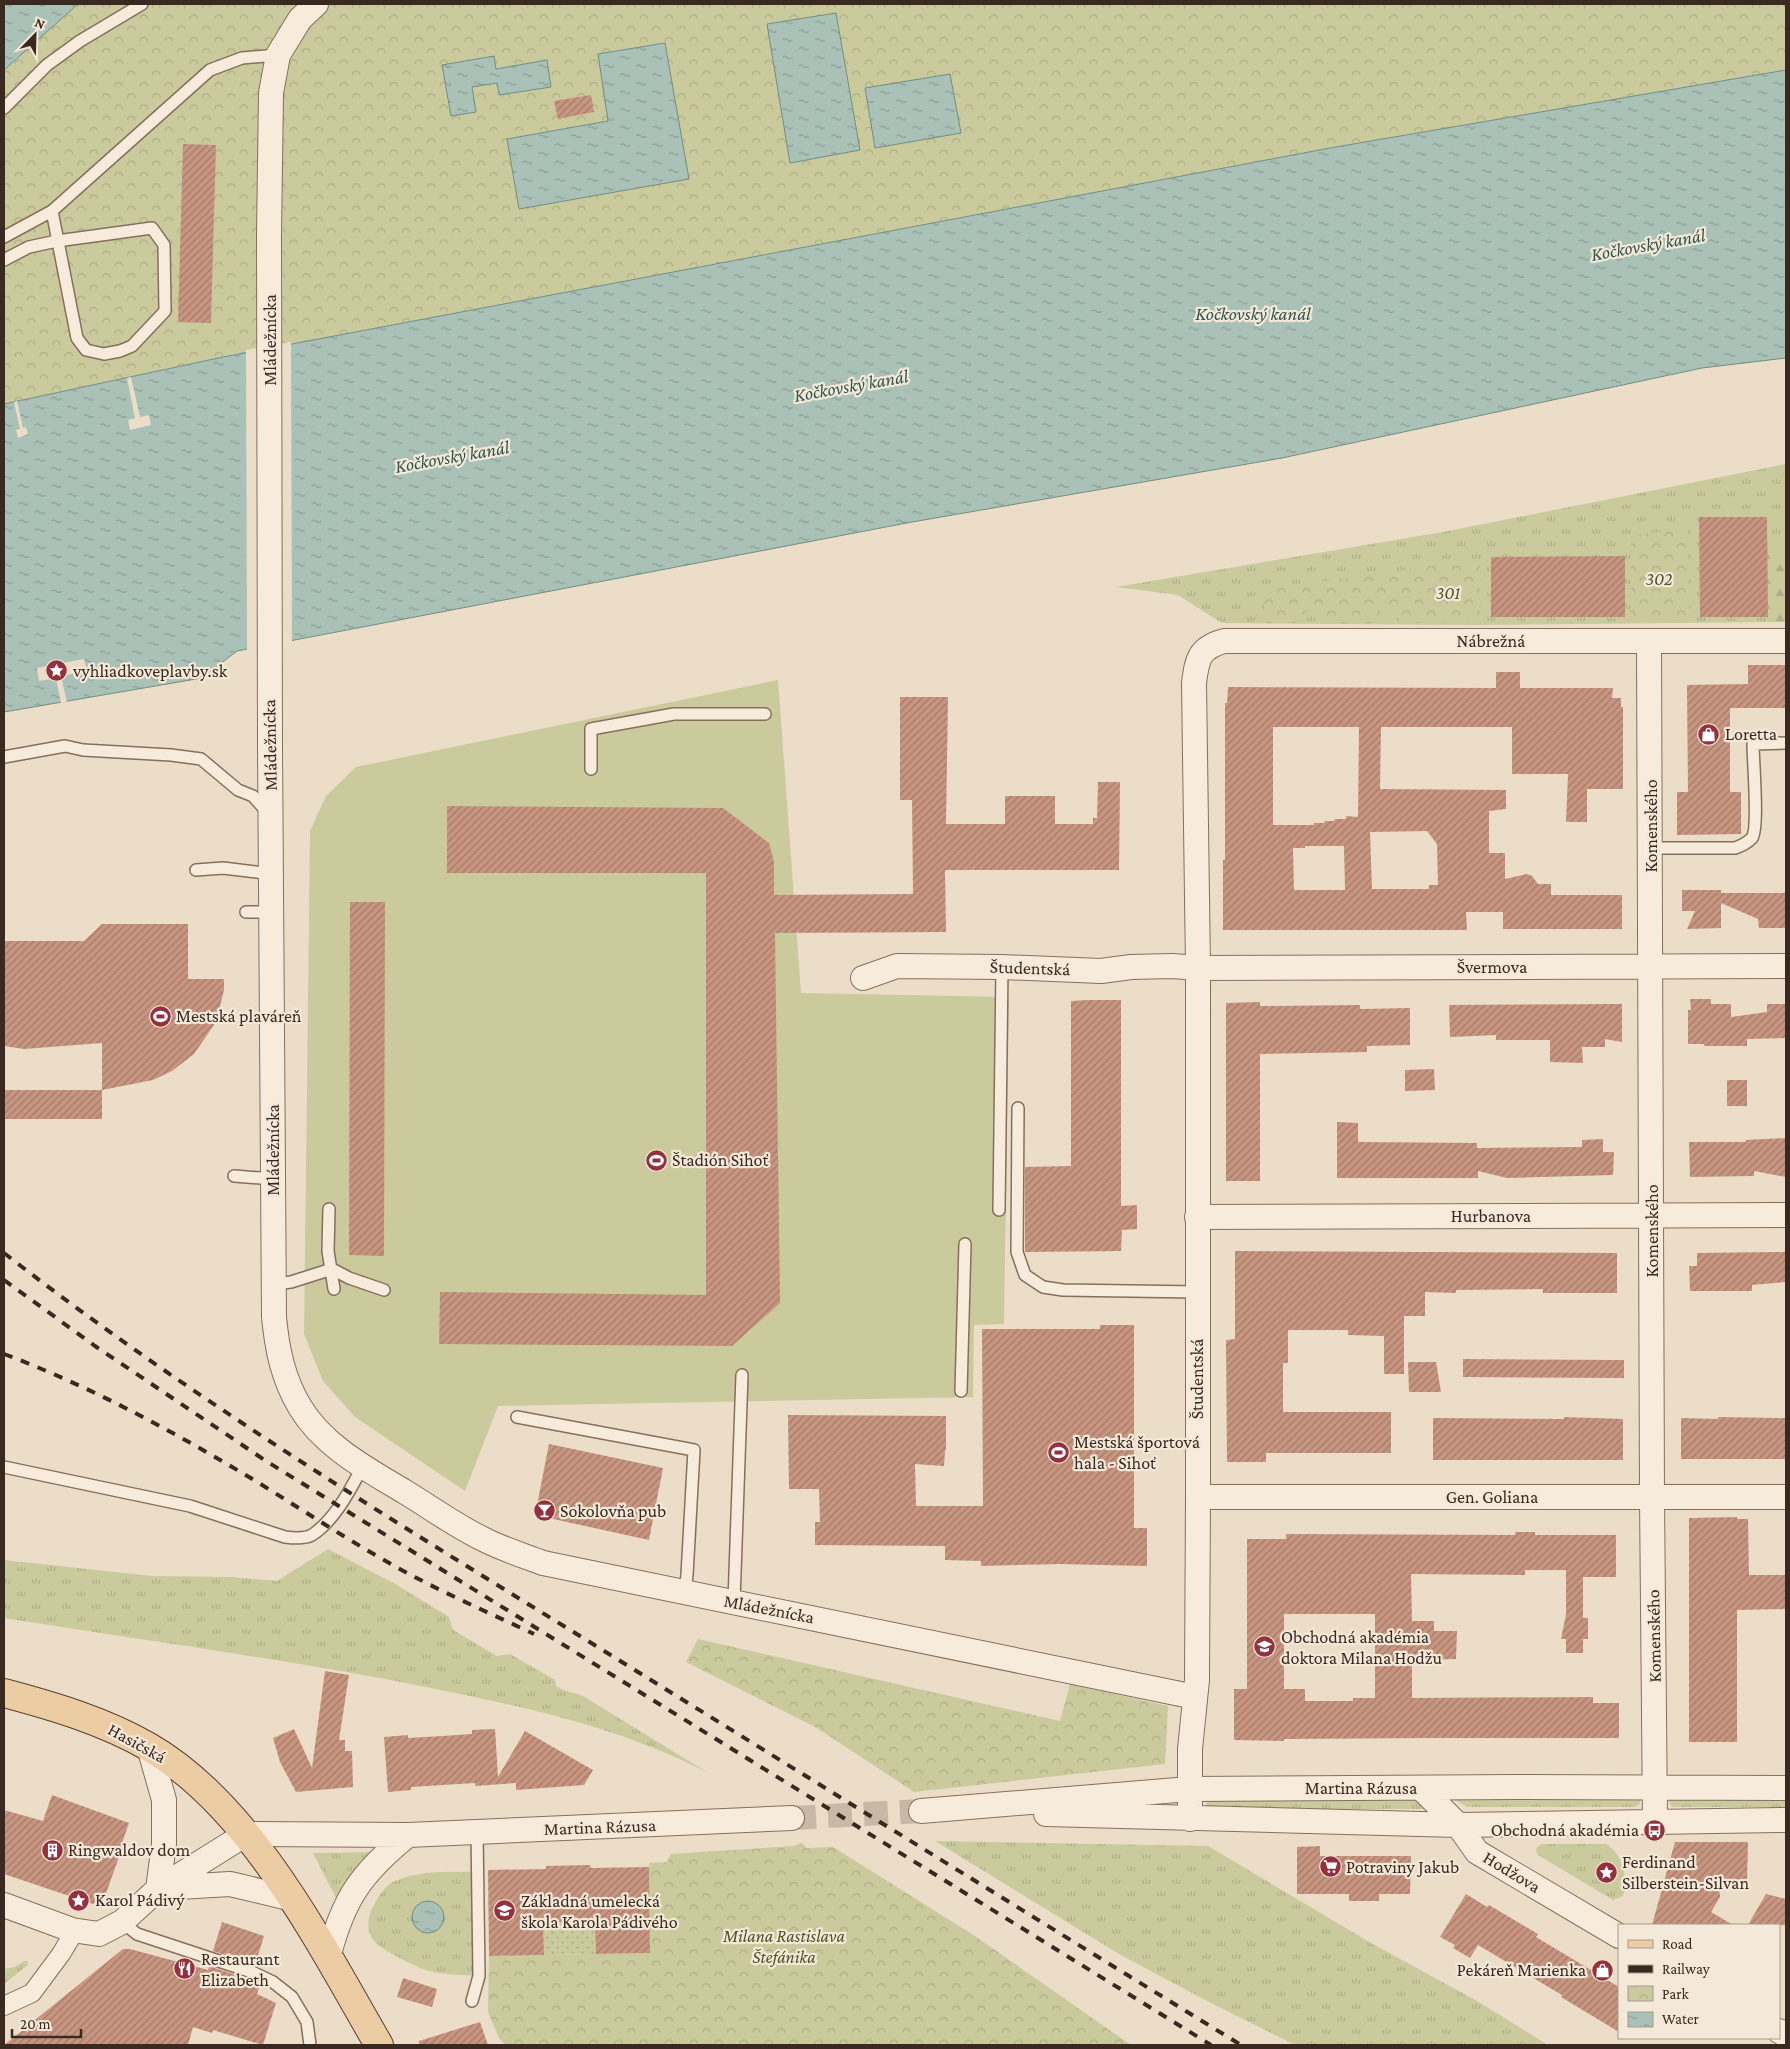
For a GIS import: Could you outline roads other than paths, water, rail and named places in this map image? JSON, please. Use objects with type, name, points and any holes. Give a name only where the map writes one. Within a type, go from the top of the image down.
[{"type":"main road","name":"Hasičská","points":[[4,1693],[38,1702],[105,1725],[149,1747],[193,1778],[246,1834],[293,1900],[379,2045]]},
{"type":"street","name":"Mládežnícka","points":[[316,4],[300,19],[278,55],[271,94],[270,750],[274,1284],[276,1339],[288,1385],[300,1408],[331,1443],[363,1466],[481,1538],[511,1552],[543,1562],[1195,1697]]},
{"type":"street","name":"Komenského","points":[[1649,640],[1655,1821]]},
{"type":"street","name":"Nábrežná","points":[[1201,654],[1209,645],[1224,641],[1786,641]]},
{"type":"street","name":"Študentská","points":[[1190,1819],[1190,1749],[1197,1680],[1198,1497],[1196,1217],[1198,968],[1194,683],[1196,667],[1201,654]]},
{"type":"street","name":"Študentská","points":[[863,978],[897,966],[1101,970],[1155,966],[1198,968]]},
{"type":"street","name":"Švermova","points":[[1198,968],[1786,966]]},
{"type":"street","name":"Hurbanova","points":[[1196,1217],[1786,1215]]},
{"type":"street","name":"Gen. Goliana","points":[[1198,1497],[1786,1497]]},
{"type":"street","points":[[149,1747],[164,1800],[164,1844],[158,1889]]},
{"type":"street","name":"Hodžova","points":[[1422,1788],[1458,1824],[1478,1852],[1618,1935]]},
{"type":"street","name":"Martina Rázusa","points":[[1786,1788],[1190,1789],[929,1811],[1190,1819],[1458,1824],[1786,1820]]},
{"type":"street","name":"Martina Rázusa","points":[[246,1834],[408,1835],[792,1818]]},
{"type":"street","points":[[4,1906],[72,1930],[99,1934],[119,1924],[158,1889],[246,1834]]},
{"type":"street","points":[[328,1958],[336,1926],[354,1890],[379,1859],[408,1835]]},
{"type":"street","points":[[158,1889],[230,1884],[293,1900]]},
{"type":"street","points":[[4,2006],[32,1993],[70,1939]]},
{"type":"lane","points":[[4,108],[47,65],[80,41],[142,4]]},
{"type":"lane","points":[[4,237],[52,212],[210,70],[242,58],[278,55]]},
{"type":"lane","points":[[4,260],[29,247],[57,241],[152,228],[164,245],[165,311],[132,346],[120,351],[104,354],[86,350],[77,338],[57,241],[52,212]]},
{"type":"lane","points":[[591,769],[591,729],[674,714],[765,714]]},
{"type":"lane","points":[[1651,848],[1735,848],[1745,844],[1753,837],[1755,822],[1753,744],[1786,743]]},
{"type":"lane","points":[[4,757],[65,746],[82,750],[172,755],[201,759],[238,790],[253,796],[271,817]]},
{"type":"lane","points":[[196,870],[223,868],[272,874]]},
{"type":"lane","points":[[246,912],[272,912]]},
{"type":"lane","points":[[1000,1210],[1002,967]]},
{"type":"lane","points":[[1018,1108],[1017,1252],[1025,1275],[1043,1287],[1064,1290],[1197,1292]]},
{"type":"lane","points":[[234,1176],[273,1179]]},
{"type":"lane","points":[[328,1209],[328,1251],[334,1289]]},
{"type":"lane","points":[[960,1391],[965,1244]]},
{"type":"lane","points":[[274,1284],[291,1282],[332,1270],[348,1278],[384,1290]]},
{"type":"lane","points":[[734,1602],[742,1375]]},
{"type":"lane","points":[[517,1418],[694,1450],[688,1575],[685,1592]]},
{"type":"lane","points":[[4,1467],[182,1504],[285,1537],[299,1538],[311,1536],[332,1516],[363,1466]]},
{"type":"lane","points":[[472,2001],[479,1976],[477,1832]]},
{"type":"lane","points":[[119,1924],[137,1934],[252,1972],[273,1982],[292,1997],[307,2022],[310,2045]]},
{"type":"water","points":[[4,4],[78,4],[4,70]]},
{"type":"water","points":[[836,13],[860,150],[790,163],[767,24]]},
{"type":"water","points":[[665,43],[689,179],[519,209],[507,139],[608,121],[598,54]]},
{"type":"water","points":[[494,56],[496,69],[547,60],[551,87],[499,95],[497,83],[472,87],[476,112],[451,116],[442,65]]},
{"type":"water","name":"Kočkovský kanál","points":[[1786,70],[1786,358],[1702,368],[1282,458],[912,522],[237,651],[202,678],[4,712],[4,404],[223,357],[1330,148]]},
{"type":"water","points":[[950,74],[961,133],[875,148],[865,88]]},
{"type":"water","points":[[428,1901],[434,1902],[439,1906],[443,1911],[443,1923],[439,1928],[434,1932],[428,1933],[422,1932],[417,1928],[413,1923],[412,1917],[413,1911],[417,1906],[422,1902]]},
{"type":"tunnel","points":[[792,1818],[921,1811]]},
{"type":"railway","points":[[4,1253],[145,1357],[291,1455],[439,1549],[1241,2045]]},
{"type":"railway","points":[[4,1280],[95,1346],[266,1461],[1211,2045]]},
{"type":"railway","points":[[4,1354],[69,1381],[132,1411],[224,1462],[351,1541],[402,1570],[458,1599],[534,1634]]},
{"type":"place","name":"vyhliadkoveplavby.sk","points":[[57,671]]},
{"type":"place","name":"Loretta","points":[[1709,734]]},
{"type":"place","name":"Mestská plaváreň","points":[[160,1016]]},
{"type":"place","name":"Štadión Sihoť","points":[[656,1160]]},
{"type":"place","name":"Mestská športová hala - Sihoť","points":[[1058,1452]]},
{"type":"place","name":"Sokolovňa pub","points":[[544,1511]]},
{"type":"place","name":"Obchodná akadémia doktora Milana Hodžu","points":[[1265,1647]]},
{"type":"place","name":"Obchodná akadémia","points":[[1655,1830]]},
{"type":"place","name":"Ringwaldov dom","points":[[52,1850]]},
{"type":"place","name":"Potraviny Jakub","points":[[1330,1867]]},
{"type":"place","name":"Ferdinand Silberstein-Silvan","points":[[1606,1872]]},
{"type":"place","name":"Karol Pádivý","points":[[79,1900]]},
{"type":"place","name":"Základná umelecká škola Karola Pádivého","points":[[505,1911]]},
{"type":"place","name":"Restaurant Elizabeth","points":[[185,1969]]},
{"type":"place","name":"Pekáreň Marienka","points":[[1602,1970]]},
{"type":"park label","name":"302","points":[[1659,579]]},
{"type":"park label","name":"301","points":[[1448,593]]},
{"type":"park label","name":"Milana Rastislava Štefánika","points":[[784,1946]]}]
